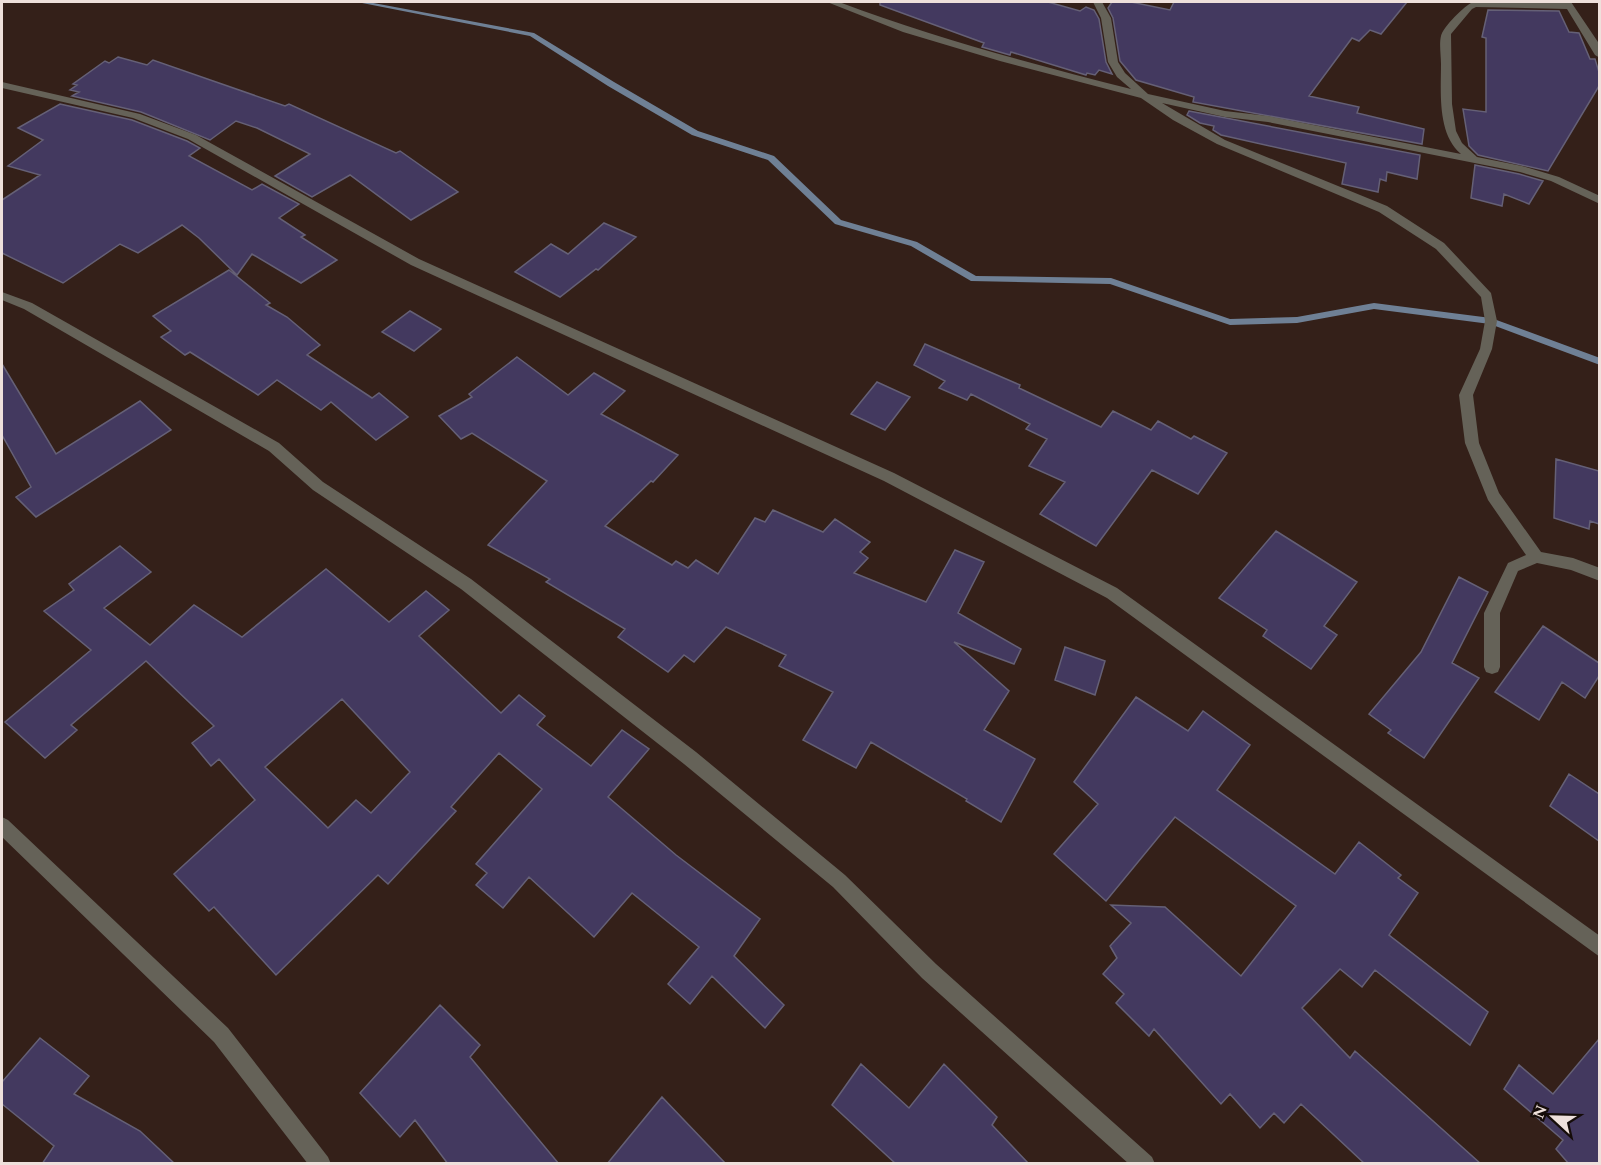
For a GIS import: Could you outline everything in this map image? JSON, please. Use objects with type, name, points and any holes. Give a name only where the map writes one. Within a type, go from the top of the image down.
[{"type":"street","points":[[832,2],[906,30],[1003,59],[1145,96],[1225,114],[1268,119],[1477,159],[1555,179],[1599,201]]},
{"type":"street","points":[[1098,2],[1106,18],[1113,62],[1121,75],[1145,96],[1177,118],[1221,142],[1383,209],[1440,246],[1487,296],[1491,321],[1486,350],[1466,395],[1472,443],[1492,496],[1536,557]]},
{"type":"street","points":[[1477,159],[1460,147],[1451,130],[1446,34],[1468,7],[1474,4],[1568,4],[1589,34],[1599,55]]},
{"type":"street","points":[[2,85],[136,116],[192,137],[426,267],[889,477],[1112,593],[1599,948]]},
{"type":"street","points":[[2,296],[28,306],[274,447],[318,486],[466,584],[690,758],[839,881],[929,971],[1145,1164]]},
{"type":"street","points":[[1492,667],[1492,613],[1513,567],[1536,557],[1573,564],[1599,575]]},
{"type":"street","points":[[2,826],[221,1035],[321,1164]]},
{"type":"building","points":[[880,2],[1048,2],[1080,11],[1086,7],[1094,10],[1099,19],[1106,62],[1112,74],[1099,70],[1095,75],[1087,73],[1086,75],[1011,52],[1010,55],[982,47],[984,43],[880,5]]},
{"type":"building","points":[[1112,2],[1131,2],[1170,10],[1174,2],[1407,2],[1381,34],[1370,30],[1359,41],[1352,38],[1309,96],[1359,107],[1357,113],[1424,129],[1422,144],[1193,102],[1194,97],[1136,80],[1120,61],[1113,18],[1108,8]]},
{"type":"building","points":[[1488,10],[1559,11],[1569,32],[1579,33],[1590,59],[1595,59],[1599,72],[1599,86],[1548,171],[1478,155],[1469,146],[1463,109],[1486,112],[1486,38],[1482,37]]},
{"type":"building","points":[[118,57],[147,65],[153,60],[285,106],[289,104],[396,153],[400,151],[458,192],[411,220],[350,175],[312,197],[275,176],[310,154],[257,128],[236,121],[210,140],[141,112],[72,96],[79,92],[70,90],[77,85],[73,84],[105,61],[109,63]]},
{"type":"building","points":[[60,104],[132,120],[200,148],[189,156],[252,190],[262,184],[299,204],[279,218],[305,235],[301,237],[337,260],[301,283],[252,254],[237,275],[199,238],[182,225],[138,253],[120,244],[63,283],[2,253],[2,200],[40,175],[8,166],[43,140],[18,128]]},
{"type":"building","points":[[1189,111],[1420,155],[1417,179],[1387,172],[1386,181],[1380,179],[1378,192],[1342,184],[1346,163],[1221,135],[1213,130],[1214,126],[1200,123],[1187,115]]},
{"type":"building","points":[[1475,165],[1543,181],[1529,204],[1504,194],[1502,206],[1471,198]]},
{"type":"building","points":[[604,223],[636,237],[598,270],[596,269],[560,297],[515,272],[551,244],[568,254]]},
{"type":"building","points":[[229,270],[270,303],[266,305],[287,317],[320,345],[307,355],[372,398],[379,393],[408,417],[376,440],[331,402],[321,410],[277,380],[258,395],[190,352],[185,355],[161,337],[171,331],[153,316]]},
{"type":"building","points":[[410,311],[441,329],[414,351],[382,332]]},
{"type":"building","points":[[925,344],[1020,385],[1019,388],[1101,427],[1113,411],[1151,430],[1158,421],[1191,439],[1194,436],[1227,453],[1198,494],[1152,470],[1096,546],[1040,514],[1065,482],[1029,466],[1047,439],[1026,429],[1030,424],[971,394],[967,400],[939,388],[945,381],[914,365]]},
{"type":"building","points":[[517,357],[568,395],[594,373],[625,391],[601,414],[678,455],[653,482],[651,481],[605,526],[672,565],[676,561],[688,568],[696,560],[718,574],[755,518],[765,522],[773,510],[823,532],[835,519],[870,542],[860,552],[868,558],[854,573],[926,602],[955,550],[984,562],[958,613],[1021,649],[1014,664],[954,642],[1009,691],[984,730],[1035,759],[1001,822],[871,742],[856,768],[803,740],[833,692],[779,666],[786,655],[726,627],[694,662],[684,655],[668,672],[618,637],[625,629],[546,582],[550,579],[488,545],[547,481],[472,433],[461,439],[439,416],[472,397],[469,394]]},
{"type":"building","points":[[2,364],[56,454],[140,401],[171,430],[36,517],[16,497],[31,487],[2,435]]},
{"type":"building","points":[[877,382],[910,397],[885,430],[851,414]]},
{"type":"building","points":[[1556,459],[1599,471],[1599,524],[1590,521],[1589,529],[1554,518]]},
{"type":"building","points":[[1276,531],[1357,582],[1324,626],[1337,635],[1311,669],[1263,636],[1267,630],[1219,598]]},
{"type":"building","points":[[120,546],[151,572],[104,608],[150,645],[194,605],[242,637],[326,569],[389,622],[426,591],[449,610],[419,636],[501,713],[519,695],[545,716],[537,725],[591,766],[622,730],[649,749],[608,797],[676,855],[760,919],[734,956],[784,1005],[765,1028],[712,976],[690,1004],[668,984],[699,947],[632,893],[594,937],[529,877],[503,908],[476,885],[487,873],[476,864],[542,789],[499,753],[451,807],[456,811],[388,884],[378,875],[276,975],[214,907],[209,911],[174,874],[255,800],[219,759],[211,766],[192,743],[214,726],[146,661],[71,725],[77,730],[45,758],[5,722],[91,650],[44,611],[74,590],[69,584]],"holes":[[[342,699],[410,772],[371,813],[356,800],[328,828],[265,767]]]},
{"type":"building","points":[[1459,577],[1488,592],[1452,663],[1479,678],[1424,758],[1388,733],[1391,730],[1369,714],[1421,652]]},
{"type":"building","points":[[1543,626],[1599,663],[1599,676],[1585,698],[1562,682],[1539,720],[1495,692]]},
{"type":"building","points":[[1065,647],[1105,661],[1095,695],[1055,680]]},
{"type":"building","points":[[1136,697],[1188,731],[1203,711],[1250,745],[1217,790],[1335,874],[1359,842],[1401,875],[1398,878],[1418,893],[1389,935],[1488,1012],[1470,1045],[1375,970],[1362,987],[1340,969],[1302,1008],[1350,1058],[1355,1051],[1481,1164],[1365,1164],[1301,1104],[1284,1123],[1274,1113],[1260,1128],[1230,1094],[1221,1104],[1154,1029],[1149,1036],[1116,1003],[1124,994],[1103,974],[1117,958],[1110,946],[1131,923],[1111,905],[1165,907],[1241,976],[1296,906],[1175,817],[1106,901],[1054,854],[1098,804],[1074,782]]},
{"type":"building","points":[[1569,774],[1599,794],[1599,841],[1550,806]]},
{"type":"building","points":[[440,1005],[480,1045],[470,1057],[559,1164],[448,1164],[415,1120],[400,1137],[360,1093]]},
{"type":"building","points":[[40,1038],[89,1076],[74,1094],[140,1131],[175,1164],[42,1164],[54,1146],[2,1104],[2,1082]]},
{"type":"building","points":[[1599,1039],[1599,1164],[1569,1164],[1556,1149],[1563,1140],[1504,1089],[1519,1065],[1553,1094]]},
{"type":"building","points":[[861,1064],[909,1108],[944,1064],[997,1117],[992,1125],[1029,1164],[896,1164],[832,1105]]},
{"type":"building","points":[[662,1097],[726,1164],[607,1164]]},
{"type":"waterway","points":[[360,2],[532,34],[695,133],[771,158],[838,222],[914,244],[974,279],[1111,281],[1230,322],[1297,320],[1374,306],[1491,321],[1600,362]]}]
